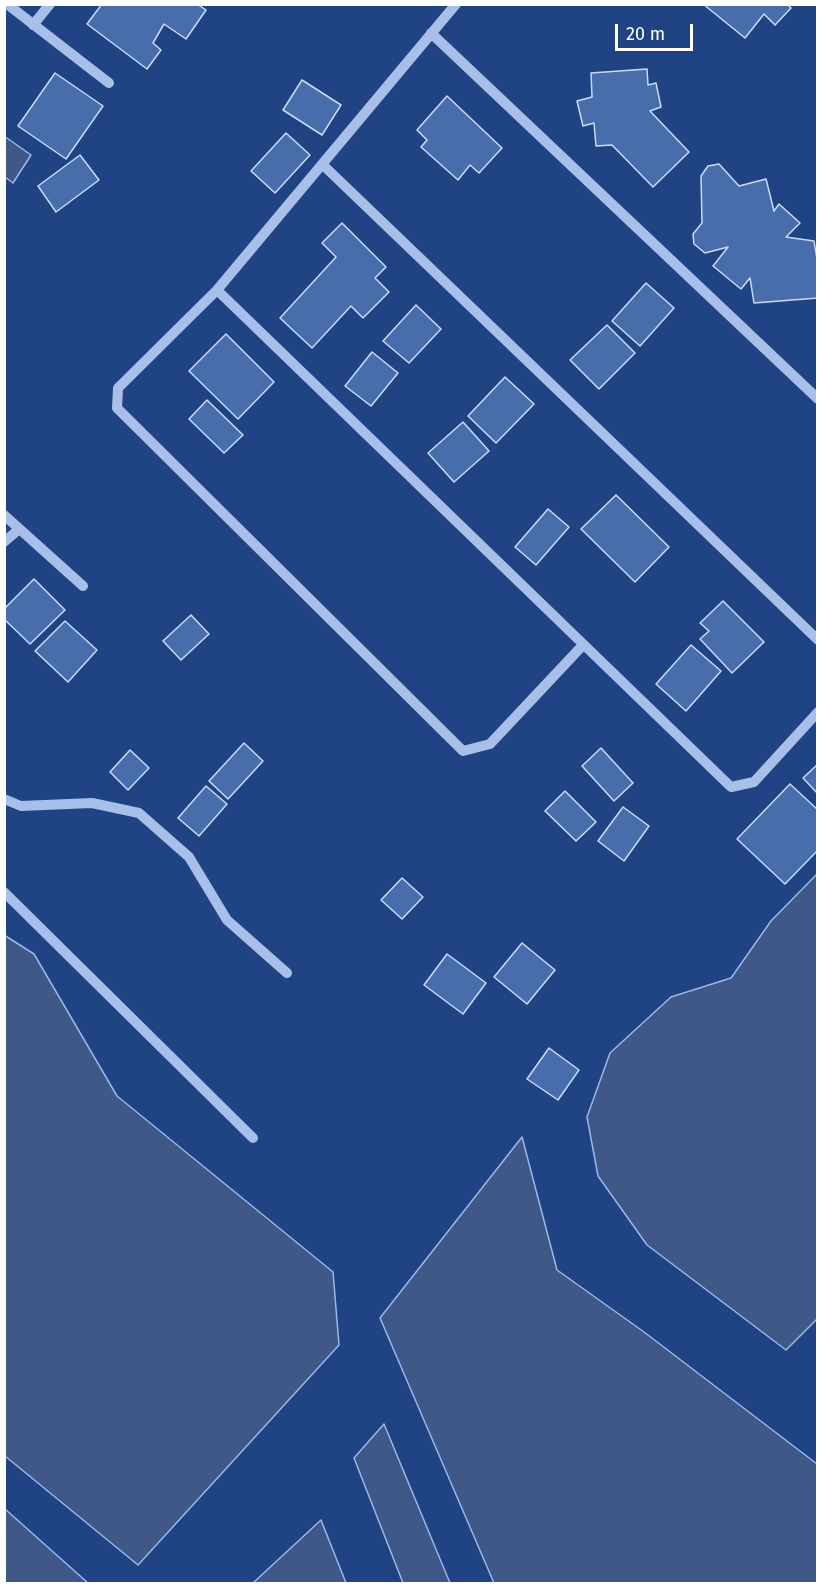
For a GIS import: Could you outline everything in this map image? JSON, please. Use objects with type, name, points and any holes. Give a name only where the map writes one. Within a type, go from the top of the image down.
[{"type":"street","points":[[7,4],[108,83]]},
{"type":"street","points":[[33,25],[50,4]]},
{"type":"street","points":[[456,4],[217,290],[118,388],[117,408],[463,752],[490,744],[583,645]]},
{"type":"street","points":[[431,33],[818,399]]},
{"type":"street","points":[[322,165],[818,640]]},
{"type":"street","points":[[217,290],[731,787],[754,782],[818,712]]},
{"type":"street","points":[[4,515],[83,586]]},
{"type":"street","points":[[4,542],[18,530]]},
{"type":"street","points":[[4,799],[21,806],[92,803],[139,813],[189,857],[227,920],[288,973]]},
{"type":"street","points":[[4,892],[253,1138]]},
{"type":"water","points":[[4,136],[31,155],[13,183],[5,177]]},
{"type":"water","points":[[817,874],[817,1319],[786,1350],[647,1245],[598,1176],[587,1117],[610,1053],[671,997],[731,978],[771,921]]},
{"type":"water","points":[[4,935],[34,954],[117,1096],[333,1272],[339,1345],[138,1565],[5,1456]]},
{"type":"water","points":[[522,1137],[557,1270],[644,1332],[817,1464],[817,1583],[494,1583],[380,1318]]},
{"type":"water","points":[[384,1424],[450,1583],[403,1583],[354,1458]]},
{"type":"water","points":[[5,1509],[88,1583],[5,1583]]},
{"type":"water","points":[[321,1520],[346,1583],[253,1583]]},
{"type":"building","points":[[102,4],[197,4],[206,10],[186,39],[164,24],[153,43],[161,50],[147,69],[87,24]]},
{"type":"building","points":[[703,4],[787,4],[791,8],[775,25],[764,14],[745,38]]},
{"type":"building","points":[[647,69],[648,85],[656,83],[661,107],[650,111],[689,152],[653,187],[612,145],[596,146],[594,123],[583,126],[577,101],[592,97],[591,73]]},
{"type":"building","points":[[55,73],[103,106],[66,159],[18,126]]},
{"type":"building","points":[[302,80],[341,105],[322,135],[283,110]]},
{"type":"building","points":[[447,96],[502,148],[479,173],[470,165],[458,180],[421,147],[427,140],[417,130]]},
{"type":"building","points":[[286,133],[310,155],[275,193],[251,171]]},
{"type":"building","points":[[80,155],[99,180],[56,212],[38,186]]},
{"type":"building","points":[[719,164],[739,186],[766,179],[774,211],[779,204],[800,223],[786,237],[814,241],[818,265],[818,298],[754,303],[750,278],[741,289],[713,266],[728,247],[705,253],[694,244],[693,234],[702,223],[701,176],[708,166]]},
{"type":"building","points":[[342,223],[386,267],[375,278],[389,292],[363,318],[351,306],[312,348],[280,318],[336,257],[322,243]]},
{"type":"building","points":[[646,283],[674,308],[640,346],[612,321]]},
{"type":"building","points":[[416,305],[441,329],[409,363],[383,341]]},
{"type":"building","points":[[607,325],[635,353],[599,389],[570,360]]},
{"type":"building","points":[[226,334],[274,382],[238,419],[189,371]]},
{"type":"building","points":[[372,352],[398,373],[371,406],[345,386]]},
{"type":"building","points":[[505,377],[534,404],[496,443],[468,416]]},
{"type":"building","points":[[207,400],[243,435],[224,453],[189,419]]},
{"type":"building","points":[[463,422],[489,451],[454,482],[428,453]]},
{"type":"building","points":[[616,495],[669,547],[635,582],[581,529]]},
{"type":"building","points":[[548,509],[569,527],[536,565],[515,547]]},
{"type":"building","points":[[34,579],[65,610],[30,644],[4,619],[4,609]]},
{"type":"building","points":[[723,601],[764,642],[732,673],[700,639],[709,631],[700,623]]},
{"type":"building","points":[[191,615],[209,634],[181,660],[163,641]]},
{"type":"building","points":[[65,621],[97,650],[68,682],[35,651]]},
{"type":"building","points":[[691,645],[721,671],[686,711],[656,684]]},
{"type":"building","points":[[244,743],[263,761],[228,799],[209,781]]},
{"type":"building","points":[[601,748],[633,783],[614,801],[582,766]]},
{"type":"building","points":[[130,750],[149,768],[128,790],[110,772]]},
{"type":"building","points":[[818,764],[818,794],[803,778]]},
{"type":"building","points":[[790,784],[818,810],[818,850],[785,884],[737,839]]},
{"type":"building","points":[[206,786],[227,804],[199,836],[178,818]]},
{"type":"building","points":[[565,791],[596,822],[576,841],[545,811]]},
{"type":"building","points":[[623,807],[649,826],[624,861],[598,841]]},
{"type":"building","points":[[402,878],[423,897],[402,919],[381,900]]},
{"type":"building","points":[[522,943],[555,970],[527,1004],[494,977]]},
{"type":"building","points":[[447,954],[486,983],[463,1014],[424,985]]},
{"type":"building","points":[[549,1048],[579,1070],[558,1100],[527,1079]]}]
